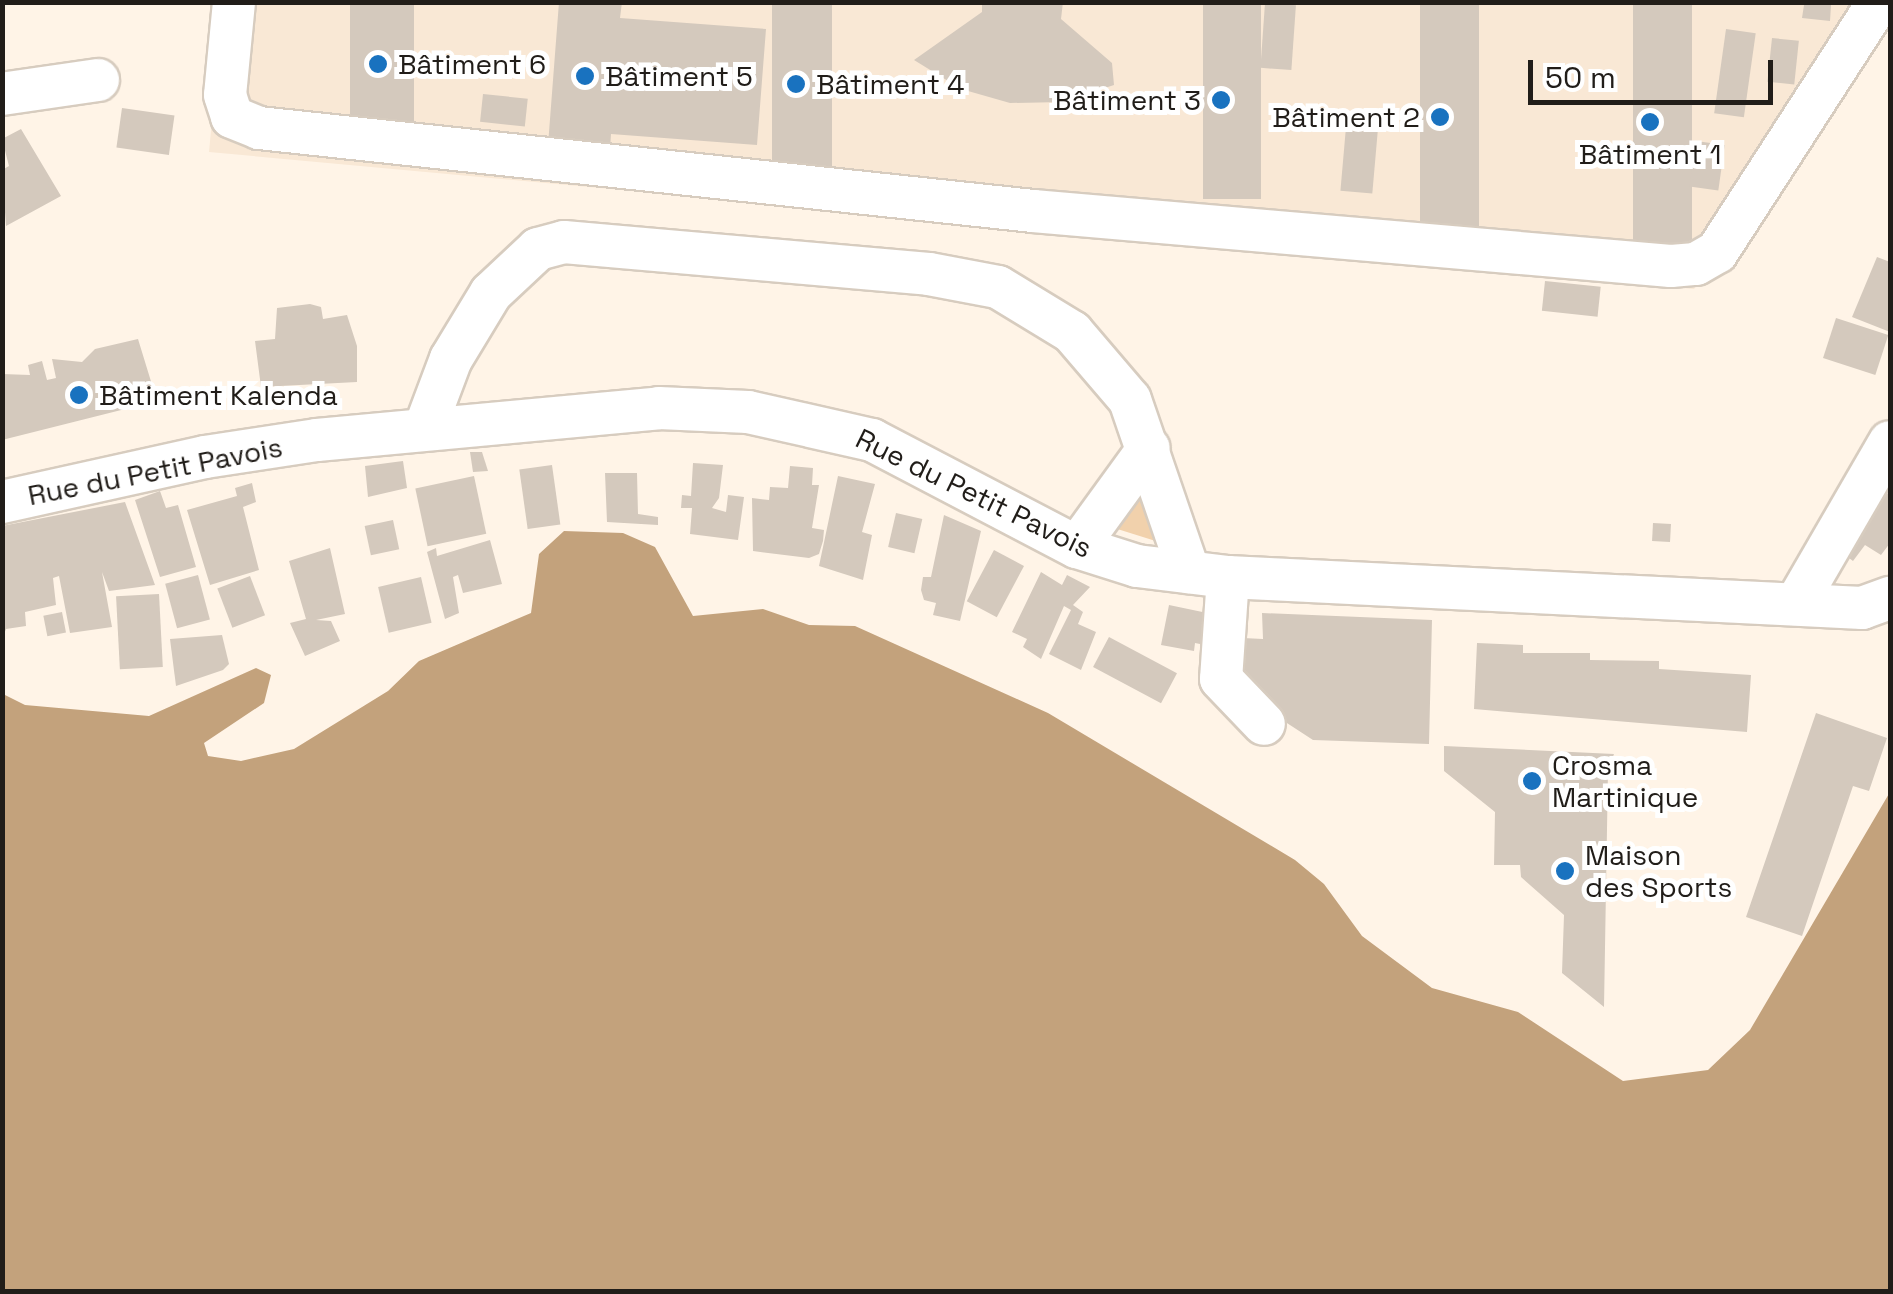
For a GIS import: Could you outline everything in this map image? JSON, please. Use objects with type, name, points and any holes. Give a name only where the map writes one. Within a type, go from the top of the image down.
[{"type":"street","points":[[234,2],[224,95],[232,117],[259,128],[1033,211],[1671,266],[1696,264],[1716,252],[1879,2]]},
{"type":"street","points":[[2,94],[98,80]]},
{"type":"street","points":[[425,428],[451,359],[513,267],[538,249],[564,242],[614,241],[998,287],[1072,332],[1130,400],[1148,448],[1208,574],[1221,679],[1264,724]]},
{"type":"street","name":"Rue du Petit Pavois","points":[[2,502],[205,456],[425,428],[659,408],[816,423],[872,440],[1078,547],[1138,566],[1208,574],[1862,608],[1890,598]]},
{"type":"street","points":[[1796,604],[1890,442]]},
{"type":"street","points":[[1078,547],[1148,448]]},
{"type":"shaded area","points":[[223,3],[1890,3],[1890,22],[1694,289],[209,152]]},
{"type":"shaded area","points":[[1140,492],[1162,543],[1111,527]]},
{"type":"shaded area","points":[[564,531],[623,533],[655,547],[693,616],[763,609],[809,625],[855,626],[1048,713],[1295,860],[1324,884],[1362,936],[1432,988],[1518,1012],[1623,1081],[1708,1070],[1750,1030],[1890,792],[1890,1291],[3,1291],[3,694],[25,705],[149,716],[256,668],[271,675],[264,703],[204,743],[208,756],[241,761],[294,749],[388,691],[419,661],[531,613],[539,554]]},
{"type":"building","name":"Bâtiment 6","points":[[350,2],[414,2],[414,125],[350,125]]},
{"type":"building","points":[[559,2],[622,2],[620,18],[766,29],[757,145],[611,134],[610,149],[548,145]]},
{"type":"building","name":"Bâtiment 4","points":[[772,2],[832,2],[832,166],[772,166]]},
{"type":"building","points":[[982,2],[1063,2],[1061,19],[1112,63],[1114,85],[1062,102],[1010,103],[961,89],[914,60],[982,12]]},
{"type":"building","name":"Bâtiment 3","points":[[1203,2],[1261,2],[1261,199],[1203,199]]},
{"type":"building","name":"Bâtiment 2","points":[[1420,2],[1479,2],[1479,233],[1420,233]]},
{"type":"building","name":"Bâtiment 1","points":[[1633,2],[1692,2],[1692,243],[1633,243]]},
{"type":"building","points":[[1265,3],[1296,5],[1291,70],[1260,68]]},
{"type":"building","points":[[1804,5],[1831,5],[1830,21],[1802,18]]},
{"type":"building","points":[[1726,29],[1756,33],[1744,117],[1714,113]]},
{"type":"building","points":[[1772,38],[1799,41],[1794,85],[1767,82]]},
{"type":"building","points":[[483,94],[528,99],[525,127],[480,122]]},
{"type":"building","points":[[122,108],[174,115],[169,155],[116,148]]},
{"type":"building","points":[[1346,127],[1378,130],[1372,194],[1340,191]]},
{"type":"building","points":[[21,129],[61,196],[6,226],[2,170],[9,166],[2,139]]},
{"type":"building","points":[[1696,141],[1725,145],[1718,191],[1690,187]]},
{"type":"building","points":[[1877,257],[1890,262],[1890,332],[1852,317]]},
{"type":"building","points":[[1545,281],[1601,287],[1598,317],[1542,311]]},
{"type":"building","points":[[310,304],[321,307],[323,319],[347,315],[357,346],[357,382],[261,387],[255,341],[275,339],[277,308]]},
{"type":"building","points":[[1836,318],[1888,335],[1875,375],[1823,358]]},
{"type":"building","name":"Bâtiment Kalenda","points":[[138,339],[157,401],[2,440],[2,374],[30,375],[28,365],[42,361],[47,380],[56,378],[52,359],[82,362],[95,349]]},
{"type":"building","points":[[470,452],[482,452],[488,471],[473,472]]},
{"type":"building","points":[[403,461],[407,488],[368,497],[365,466]]},
{"type":"building","points":[[693,463],[723,465],[719,498],[712,508],[726,512],[728,495],[744,497],[738,540],[690,534],[692,508],[681,508],[682,495],[691,496]]},
{"type":"building","points":[[552,465],[560,524],[528,529],[519,470]]},
{"type":"building","points":[[790,466],[813,468],[812,485],[819,485],[812,528],[824,530],[823,541],[819,554],[809,558],[753,551],[752,498],[769,500],[770,487],[788,488]]},
{"type":"building","points":[[605,473],[637,473],[638,514],[658,517],[658,525],[607,522]]},
{"type":"building","points":[[474,476],[486,534],[428,546],[415,488]]},
{"type":"building","points":[[838,476],[875,484],[862,532],[872,535],[863,580],[819,566]]},
{"type":"building","points":[[252,483],[256,502],[243,507],[259,570],[210,585],[187,510],[237,496],[235,488]]},
{"type":"building","points":[[1882,490],[1890,495],[1890,543],[1881,555],[1865,545],[1853,561],[1845,555]]},
{"type":"building","points":[[160,491],[166,508],[178,505],[196,567],[160,577],[135,500]]},
{"type":"building","points":[[125,502],[155,585],[109,591],[102,572],[112,627],[70,633],[59,576],[53,578],[56,605],[25,612],[26,626],[6,629],[2,639],[2,526]]},
{"type":"building","points":[[896,513],[922,519],[914,553],[888,547]]},
{"type":"building","points":[[944,515],[981,531],[960,621],[933,615],[936,603],[924,600],[921,590],[923,577],[931,577]]},
{"type":"building","points":[[393,520],[399,549],[371,555],[365,526]]},
{"type":"building","points":[[1653,523],[1671,524],[1670,542],[1652,541]]},
{"type":"building","points":[[490,540],[502,584],[463,593],[458,575],[453,577],[459,613],[445,619],[427,552],[436,548],[437,556]]},
{"type":"building","points":[[330,548],[345,614],[316,620],[331,621],[340,641],[305,656],[290,623],[306,619],[289,561]]},
{"type":"building","points":[[994,550],[1024,566],[997,617],[967,601]]},
{"type":"building","points":[[1041,572],[1062,585],[1067,575],[1090,587],[1073,605],[1083,612],[1078,624],[1096,632],[1081,670],[1049,654],[1071,610],[1064,606],[1041,659],[1023,647],[1027,639],[1012,632]]},
{"type":"building","points":[[198,575],[210,619],[177,628],[165,584]]},
{"type":"building","points":[[250,576],[265,615],[232,628],[217,589]]},
{"type":"building","points":[[421,577],[432,623],[389,633],[378,587]]},
{"type":"building","points":[[159,594],[163,667],[120,669],[116,596]]},
{"type":"building","points":[[1169,605],[1212,614],[1205,645],[1195,643],[1194,651],[1161,645]]},
{"type":"building","points":[[62,612],[66,633],[47,636],[43,616]]},
{"type":"building","points":[[1262,613],[1432,620],[1429,744],[1313,740],[1241,693],[1243,638],[1263,639]]},
{"type":"building","points":[[222,635],[229,664],[223,670],[176,686],[170,639]]},
{"type":"building","points":[[1109,637],[1177,673],[1161,703],[1093,667]]},
{"type":"building","points":[[1477,643],[1523,645],[1523,653],[1590,653],[1590,660],[1659,661],[1659,669],[1751,675],[1747,732],[1474,709]]},
{"type":"building","points":[[1816,713],[1887,738],[1869,791],[1853,786],[1802,936],[1746,917]]},
{"type":"building","name":"Maison des Sports","points":[[1444,746],[1614,754],[1608,770],[1604,1007],[1562,973],[1564,915],[1521,877],[1520,865],[1494,865],[1495,812],[1444,771]]},
{"type":"place","name":"Bâtiment 6","points":[[378,64]]},
{"type":"place","name":"Bâtiment 5","points":[[585,76]]},
{"type":"place","name":"Bâtiment 4","points":[[796,84]]},
{"type":"place","name":"Bâtiment 3","points":[[1221,100]]},
{"type":"place","name":"Bâtiment 2","points":[[1440,117]]},
{"type":"place","name":"Bâtiment 1","points":[[1650,122]]},
{"type":"place","name":"Bâtiment Kalenda","points":[[79,395]]},
{"type":"place","name":"Crosma Martinique","points":[[1532,781]]},
{"type":"place","name":"Maison des Sports","points":[[1565,871]]}]
